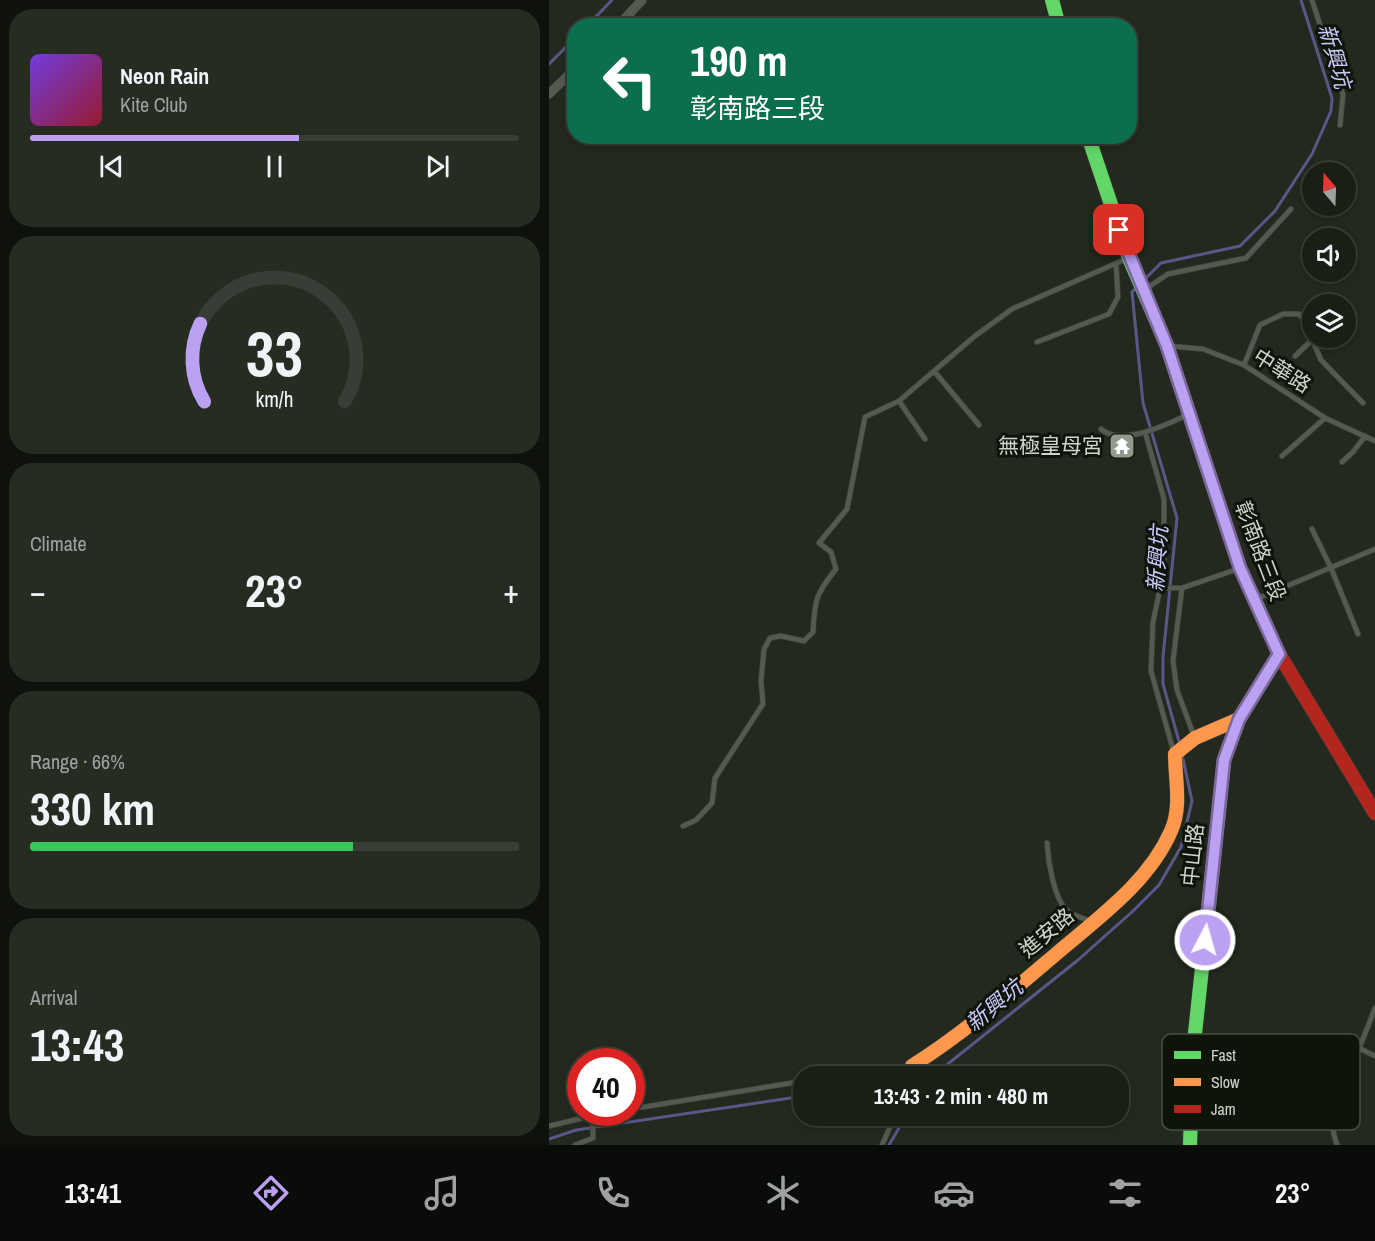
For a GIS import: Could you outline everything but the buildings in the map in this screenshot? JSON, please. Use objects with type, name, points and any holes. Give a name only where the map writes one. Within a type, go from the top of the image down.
[{"type":"street","points":[[625,18],[642,0]]},
{"type":"street","points":[[1052,0],[1057,18]]},
{"type":"street","points":[[549,94],[567,77]]},
{"type":"street","points":[[1090,144],[1123,261]]},
{"type":"street","name":"彰南路三段","points":[[1123,261],[1136,273],[1167,346],[1240,568],[1254,600],[1279,654],[1375,813]]},
{"type":"street","name":"中山路","points":[[1195,1034],[1224,760],[1239,719],[1279,654]]},
{"type":"street","points":[[1175,754],[1195,738],[1239,719]]},
{"type":"street","name":"進安路","points":[[919,1066],[1093,922],[1146,871],[1171,831],[1177,807],[1175,754]]},
{"type":"street","name":"中山路","points":[[1190,1130],[1190,1145]]},
{"type":"lane","points":[[1312,0],[1343,95],[1340,125]]},
{"type":"lane","points":[[1143,289],[1168,274],[1246,258],[1291,209]]},
{"type":"lane","points":[[1038,342],[1109,314],[1118,297],[1123,261]]},
{"type":"lane","points":[[683,826],[696,820],[712,804],[715,778],[763,704],[761,681],[764,649],[770,638],[781,636],[804,641],[813,632],[818,591],[835,569],[831,552],[819,543],[847,509],[865,417],[899,401],[975,336],[1012,309],[1123,261]]},
{"type":"lane","points":[[1244,365],[1260,325],[1283,314],[1299,314],[1302,318]]},
{"type":"lane","name":"中華路","points":[[1167,346],[1203,349],[1244,365],[1325,418],[1375,441]]},
{"type":"lane","points":[[1295,356],[1304,348]]},
{"type":"lane","points":[[1316,348],[1321,360],[1363,403]]},
{"type":"lane","points":[[934,371],[979,425]]},
{"type":"lane","points":[[899,401],[925,439]]},
{"type":"lane","points":[[1101,429],[1105,433],[1122,435],[1145,432],[1189,414]]},
{"type":"lane","points":[[1282,456],[1325,418]]},
{"type":"lane","points":[[1145,432],[1164,499],[1164,570],[1153,622],[1151,671],[1160,709],[1175,754]]},
{"type":"lane","points":[[1342,462],[1365,436]]},
{"type":"lane","points":[[1312,529],[1358,634]]},
{"type":"lane","points":[[1254,600],[1375,549]]},
{"type":"lane","points":[[1160,588],[1182,588],[1240,568]]},
{"type":"lane","points":[[1182,588],[1173,661],[1177,690],[1195,738]]},
{"type":"lane","points":[[1047,843],[1049,861],[1061,902],[1067,911],[1093,922]]},
{"type":"lane","points":[[1360,1046],[1375,1008]]},
{"type":"lane","points":[[1360,1048],[1375,1056]]},
{"type":"lane","points":[[645,1106],[793,1083]]},
{"type":"lane","points":[[549,1126],[567,1122]]},
{"type":"lane","points":[[575,1145],[593,1138],[593,1126]]},
{"type":"lane","points":[[882,1145],[891,1126]]},
{"type":"lane","points":[[1332,1130],[1337,1145]]},
{"type":"waterway","points":[[595,18],[612,0]]},
{"type":"waterway","name":"新興坑","points":[[1143,281],[1161,263],[1240,246],[1275,211],[1312,154],[1331,111],[1332,98],[1301,0]]},
{"type":"waterway","points":[[549,64],[567,46]]},
{"type":"waterway","name":"新興坑","points":[[1136,288],[1132,292],[1143,403],[1177,518],[1163,657],[1163,684],[1180,745]]},
{"type":"waterway","name":"新興坑","points":[[945,1066],[1078,960],[1159,885],[1181,847],[1192,801],[1182,754]]},
{"type":"waterway","name":"新興坑","points":[[549,1139],[576,1130],[793,1098]]},
{"type":"waterway","points":[[889,1145],[900,1126]]},
{"type":"traffic: fast","points":[[1052,0],[1057,18]]},
{"type":"traffic: fast","points":[[1091,144],[1129,258],[1167,346],[1218,502]]},
{"type":"traffic: fast","points":[[1195,1034],[1218,819]]},
{"type":"traffic: fast","points":[[1190,1130],[1190,1145]]},
{"type":"traffic: slow","points":[[1218,819],[1224,760],[1239,719],[1279,654]]},
{"type":"traffic: slow","points":[[912,1066],[1004,998],[1105,913],[1136,883],[1150,867],[1174,822],[1177,803],[1175,754],[1195,738],[1239,719]]},
{"type":"traffic: jam","points":[[1218,502],[1240,568],[1279,654],[1375,813]]},
{"type":"place","name":"無極皇母宮","points":[[1122,446]]},
{"type":"route","points":[[1119,230],[1167,346],[1240,568],[1279,654],[1239,719],[1224,760],[1205,940]]}]
